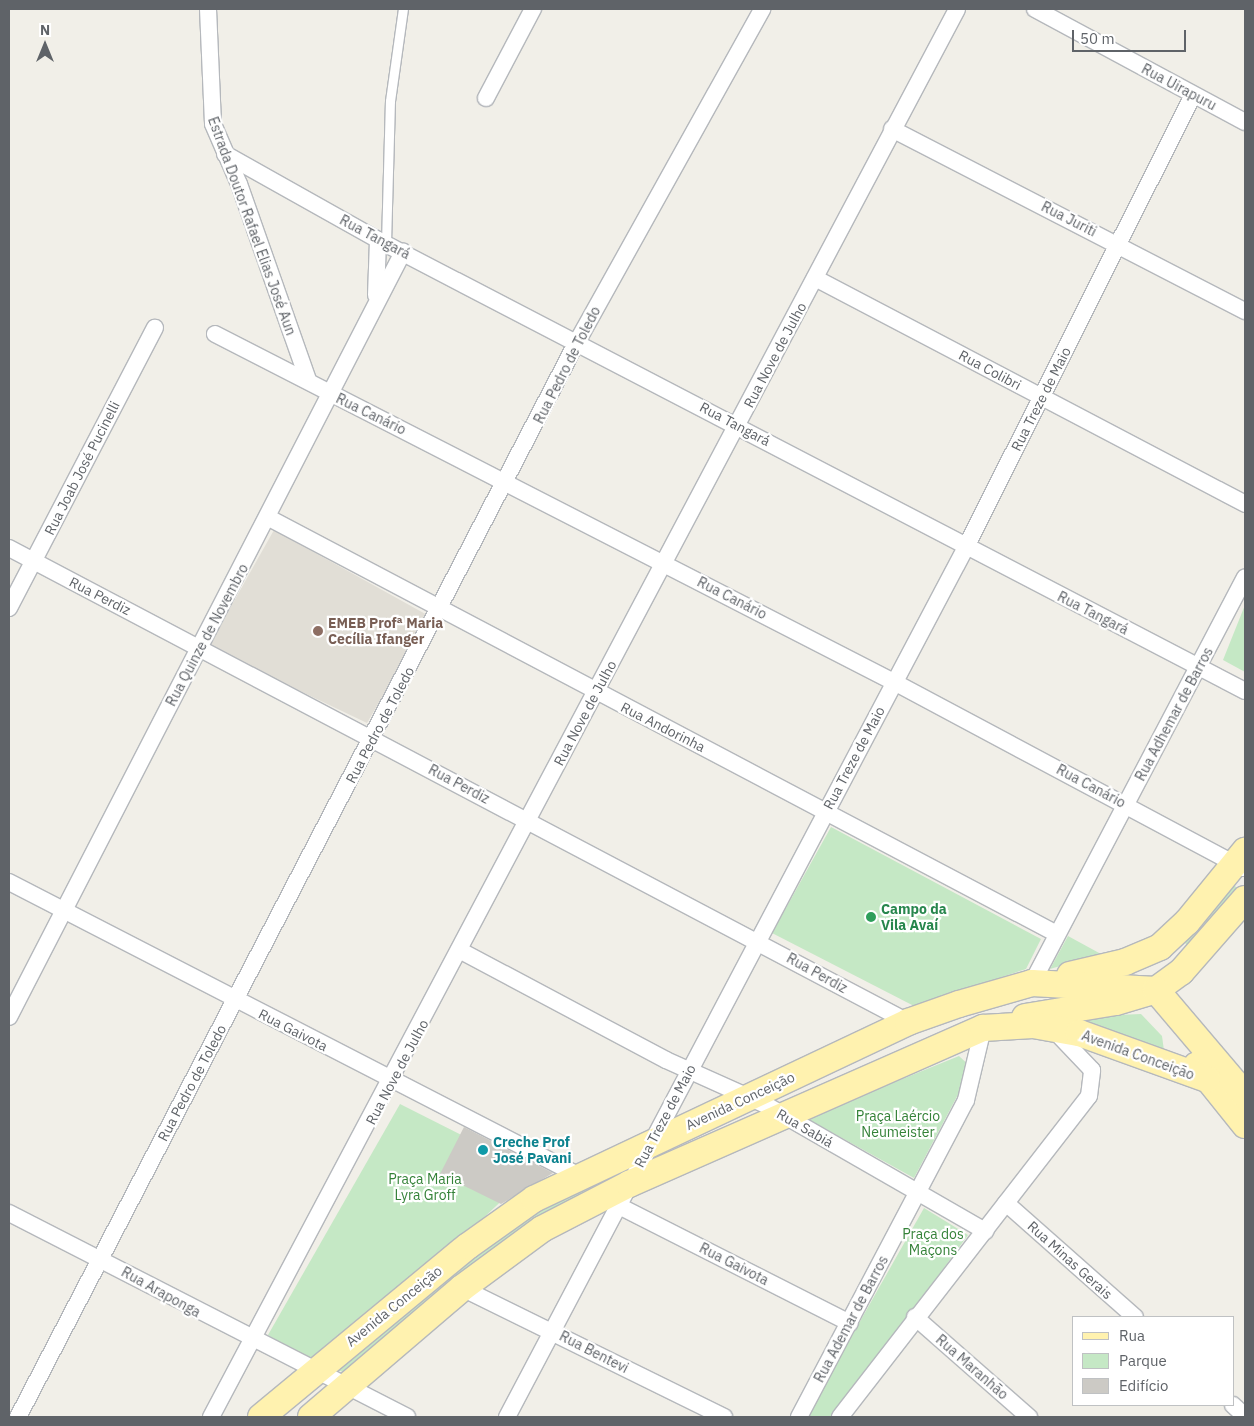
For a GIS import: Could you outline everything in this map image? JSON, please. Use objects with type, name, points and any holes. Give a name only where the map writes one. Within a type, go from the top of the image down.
[{"type":"main road","points":[[1032,983],[1146,954],[1187,922],[1242,862]]},
{"type":"main road","points":[[984,1028],[1156,990],[1181,972],[1243,908]]},
{"type":"main road","points":[[1156,990],[1187,922]]},
{"type":"main road","points":[[1181,972],[1190,1031]]},
{"type":"main road","name":"Avenida Conceição","points":[[261,1417],[314,1371],[502,1219],[578,1175],[908,1022],[1032,983],[1156,990],[1245,1095]]},
{"type":"main road","points":[[1156,990],[1207,1079]]},
{"type":"main road","name":"Avenida Conceição","points":[[311,1417],[462,1288],[542,1229],[623,1195],[783,1115],[984,1028],[1051,1027],[1111,1043],[1207,1079],[1245,1125]]},
{"type":"street","name":"Estrada Doutor Rafael Elias José Aun","points":[[208,9],[208,95],[213,124],[308,380]]},
{"type":"street","points":[[486,98],[533,9]]},
{"type":"street","name":"Rua Pedro de Toledo","points":[[18,1417],[440,612],[577,342],[762,9]]},
{"type":"street","name":"Rua Nove de Julho","points":[[211,1417],[253,1342],[461,951],[664,563],[738,426],[892,128],[958,9]]},
{"type":"street","name":"Rua Uirapuru","points":[[1035,9],[1245,122]]},
{"type":"street","name":"Rua Treze de Maio","points":[[507,1417],[966,547],[1041,397],[1120,246],[1193,95]]},
{"type":"street","name":"Rua Juriti","points":[[892,128],[1245,310]]},
{"type":"street","name":"Rua Tangará","points":[[225,154],[382,242],[1245,691]]},
{"type":"street","points":[[376,300],[382,242]]},
{"type":"street","name":"Rua Quinze de Novembro","points":[[9,1017],[269,518],[376,300],[403,252]]},
{"type":"street","name":"Rua Colibri","points":[[815,278],[1245,504]]},
{"type":"street","name":"Rua Joab José Pucinelli","points":[[9,608],[155,328]]},
{"type":"street","name":"Rua Canário","points":[[215,334],[308,380],[330,394],[507,481],[1125,804],[1242,862]]},
{"type":"street","name":"Rua Andorinha","points":[[269,518],[440,612],[826,811],[1057,934]]},
{"type":"street","name":"Rua Perdiz","points":[[9,548],[373,737],[908,1022]]},
{"type":"street","name":"Rua Adhemar de Barros","points":[[1032,983],[1125,804],[1200,668],[1245,578]]},
{"type":"street","name":"Rua Gaivota","points":[[9,882],[392,1081],[578,1175]]},
{"type":"street","name":"Rua Sabiá","points":[[461,951],[690,1071],[749,1096],[916,1194],[985,1231]]},
{"type":"street","points":[[840,1417],[915,1317],[1083,1107],[1092,1089],[1092,1070],[1051,1027]]},
{"type":"street","name":"Rua Ademar de Barros","points":[[799,1417],[966,1100],[984,1028]]},
{"type":"street","name":"Rua Gaivota","points":[[623,1195],[850,1323]]},
{"type":"street","name":"Rua Minas Gerais","points":[[1006,1203],[1134,1316]]},
{"type":"street","name":"Rua Araponga","points":[[9,1213],[100,1259],[253,1342],[348,1386]]},
{"type":"street","name":"Rua Bentevi","points":[[462,1288],[553,1331],[724,1417]]},
{"type":"street","name":"Rua Maranhão","points":[[915,1317],[1029,1417]]},
{"type":"street","points":[[348,1386],[407,1417]]},
{"type":"street","points":[[1234,1406],[1245,1416]]},
{"type":"lane","points":[[382,242],[391,93],[403,9]]},
{"type":"shaded area","name":"EMEB Profª Maria Cecília Ifanger","points":[[274,530],[429,616],[367,723],[208,647]]},
{"type":"green space","points":[[1245,605],[1245,672],[1223,660]]},
{"type":"green space","name":"Campo da Vila Avaí","points":[[831,827],[1041,939],[1026,969],[914,1006],[772,933]]},
{"type":"green space","points":[[1233,882],[1239,893],[1192,950],[1185,943]]},
{"type":"green space","points":[[1068,936],[1101,954],[1050,969]]},
{"type":"green space","points":[[1141,1014],[1162,1036],[1165,1058],[1071,1017]]},
{"type":"green space","name":"Praça Laércio Neumeister","points":[[959,1056],[972,1068],[914,1178],[806,1118]]},
{"type":"green space","name":"Praça Maria Lyra Groff","points":[[400,1104],[533,1171],[475,1226],[309,1361],[268,1335]]},
{"type":"green space","points":[[613,1167],[601,1191],[351,1375],[332,1368],[492,1233]]},
{"type":"green space","name":"Praça dos Maçons","points":[[924,1208],[968,1235],[835,1417],[806,1417]]},
{"type":"building","name":"Creche Prof José Pavani","points":[[464,1127],[553,1173],[501,1204],[440,1174]]},
{"type":"place","name":"EMEB Profª Maria Cecília Ifanger","points":[[318,631]]},
{"type":"place","name":"Campo da Vila Avaí","points":[[871,917]]},
{"type":"place","name":"Creche Prof José Pavani","points":[[483,1150]]}]
